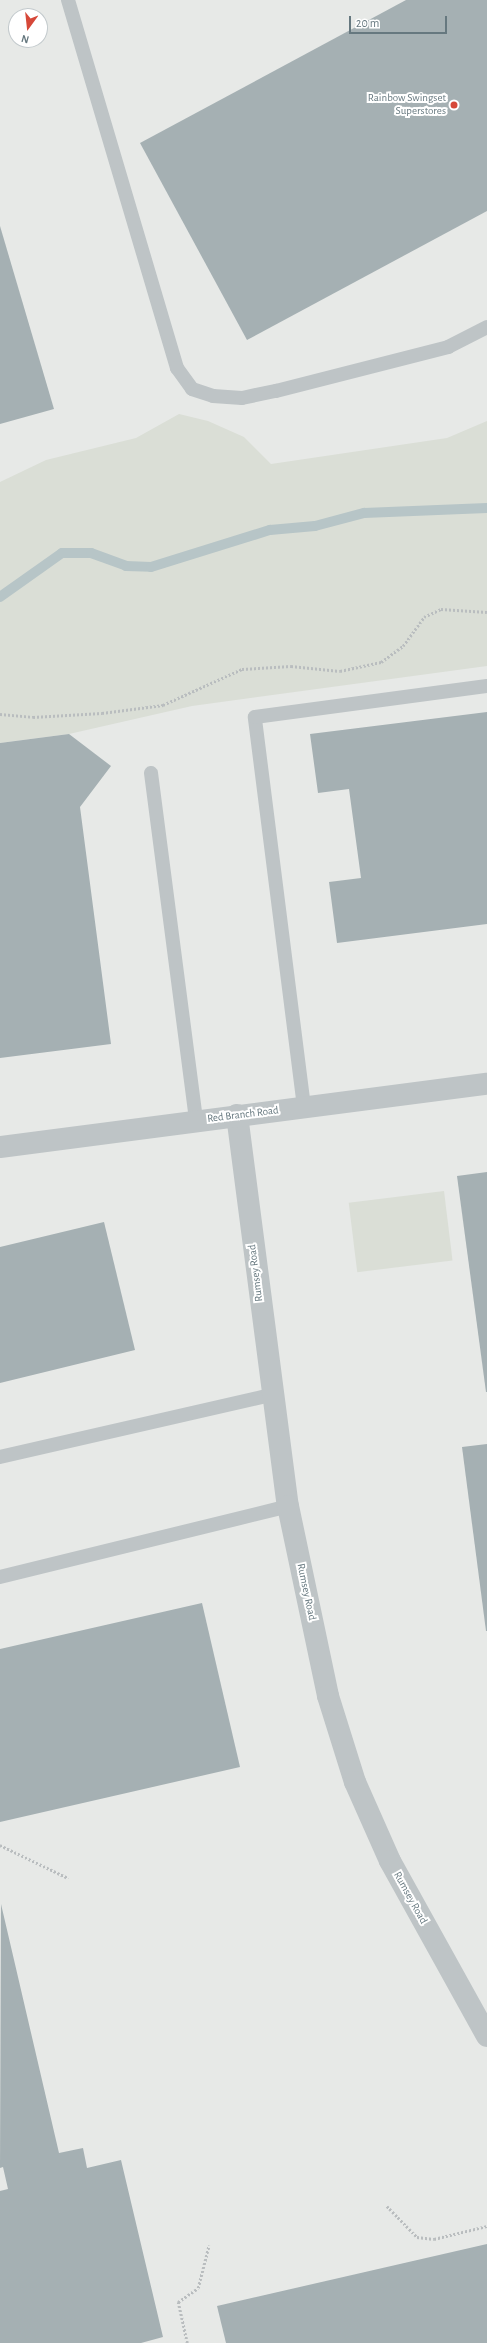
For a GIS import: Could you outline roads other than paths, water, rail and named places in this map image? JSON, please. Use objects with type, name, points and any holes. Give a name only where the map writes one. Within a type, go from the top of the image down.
[{"type":"street","name":"Red Branch Road","points":[[0,1147],[237,1115],[487,1084]]},
{"type":"street","name":"Rumsey Road","points":[[237,1115],[271,1395],[288,1506],[328,1696],[355,1782],[390,1862],[487,2036]]},
{"type":"lane","points":[[68,0],[177,368],[192,389],[212,396],[242,398],[276,391],[448,347],[487,327]]},
{"type":"lane","points":[[304,1107],[255,717],[487,686]]},
{"type":"lane","points":[[151,773],[196,1121]]},
{"type":"lane","points":[[0,1457],[271,1395]]},
{"type":"lane","points":[[0,1577],[288,1506]]},
{"type":"waterway","points":[[0,597],[62,553],[91,553],[126,566],[151,567],[270,530],[315,526],[364,513],[487,508]]},
{"type":"place","name":"Rainbow Swingset Superstores","points":[[454,105]]}]
